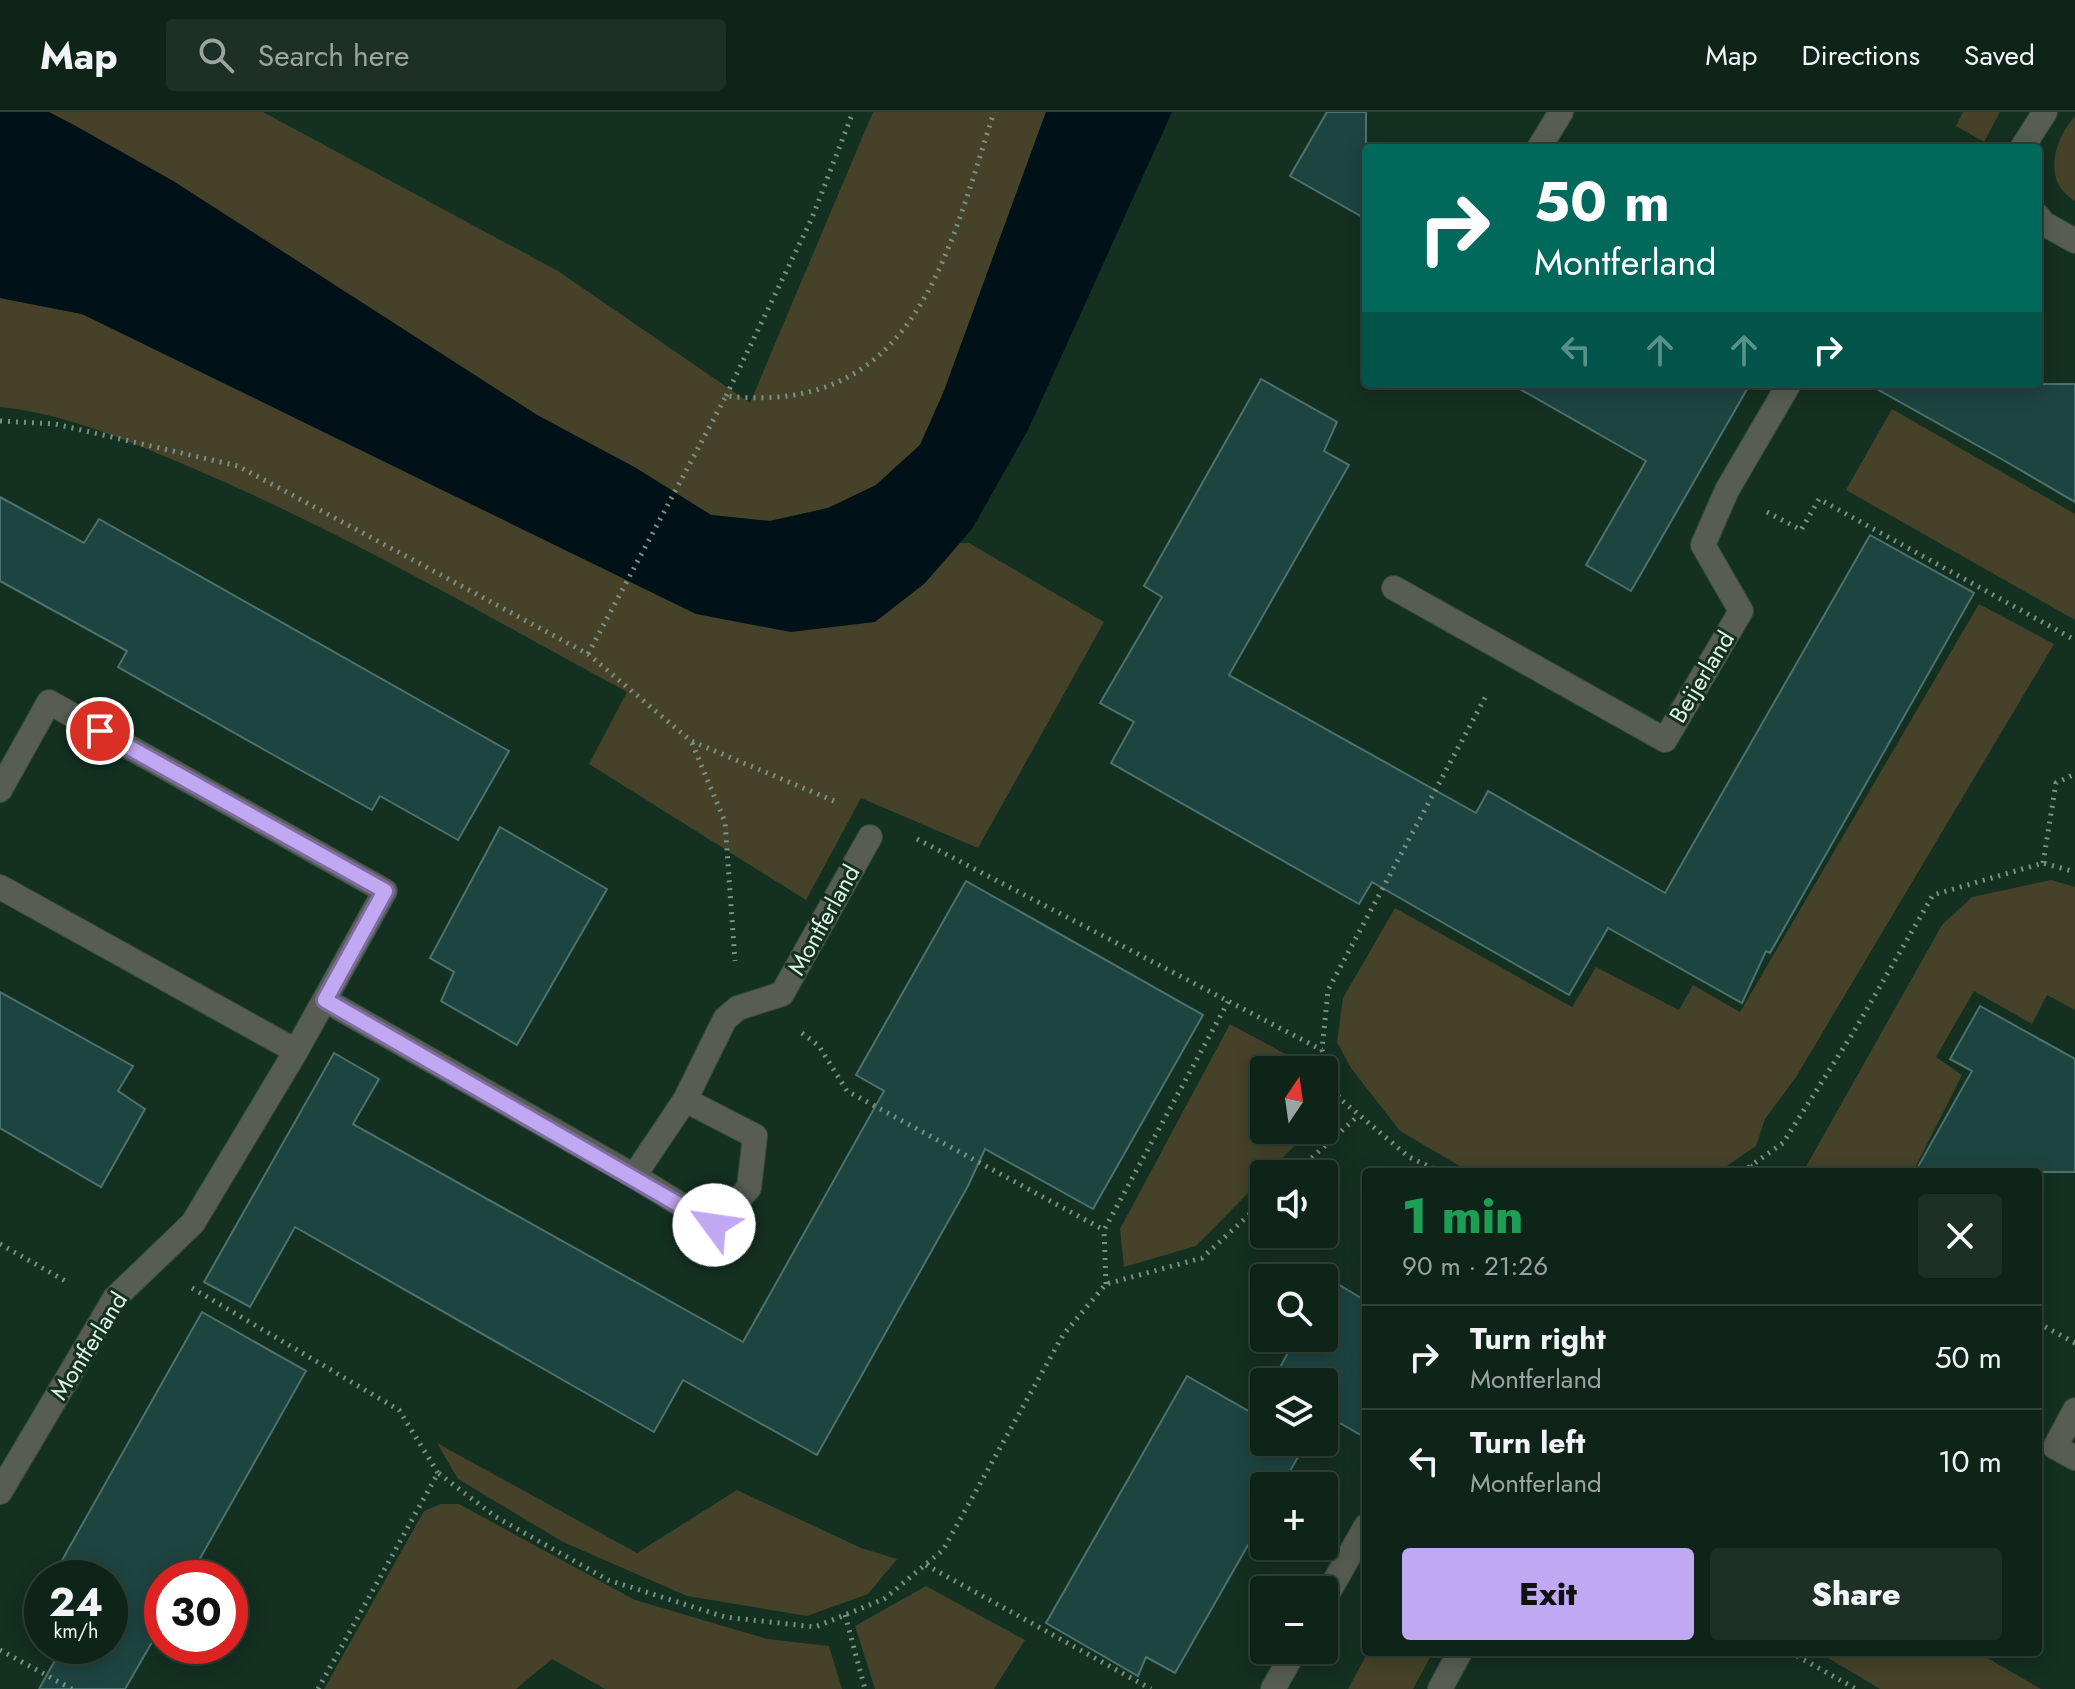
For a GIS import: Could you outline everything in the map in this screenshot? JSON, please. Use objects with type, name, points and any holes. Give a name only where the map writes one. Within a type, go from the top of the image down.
[{"type":"street","points":[[1541,144],[1561,112]]},
{"type":"street","points":[[2025,144],[2045,112]]},
{"type":"street","points":[[2042,222],[2075,241]]},
{"type":"street","name":"Beijerland","points":[[1394,588],[1665,740],[1741,611],[1703,545],[1727,490],[1787,388]]},
{"type":"street","name":"Montferland","points":[[0,790],[49,702],[385,891],[296,1051],[193,1223],[150,1263],[111,1306],[0,1492]]},
{"type":"street","name":"Montferland","points":[[738,1008],[782,994],[870,837]]},
{"type":"street","points":[[0,887],[296,1051]]},
{"type":"street","points":[[325,1000],[714,1225],[749,1188],[755,1136],[685,1100]]},
{"type":"street","points":[[634,1176],[685,1100],[725,1019],[738,1008]]},
{"type":"street","points":[[2075,1410],[2055,1447],[2075,1458]]},
{"type":"street","points":[[1338,1576],[1362,1533]]},
{"type":"street","points":[[1440,1689],[1458,1656]]},
{"type":"street","points":[[1273,1689],[1287,1664]]},
{"type":"path","points":[[588,654],[726,396],[812,218],[853,112]]},
{"type":"path","points":[[726,396],[765,400],[812,393],[832,386],[872,360],[902,335],[932,287],[994,112]]},
{"type":"path","points":[[0,421],[55,424],[238,466],[588,654],[691,741],[850,807]]},
{"type":"path","points":[[1727,490],[1801,530],[1819,499],[2075,640]]},
{"type":"path","points":[[1432,1168],[1409,1157],[1339,1098],[1322,1050],[1328,990],[1510,651]]},
{"type":"path","points":[[691,741],[725,822],[738,1008],[773,1012],[819,1046],[847,1091],[1104,1230]]},
{"type":"path","points":[[2043,863],[2056,783],[2075,774]]},
{"type":"path","points":[[906,834],[1322,1050]]},
{"type":"path","points":[[1747,1168],[1783,1143],[1853,1033],[1933,895],[2043,863],[2075,872]]},
{"type":"path","points":[[1106,1284],[1104,1230],[1229,1000]]},
{"type":"path","points":[[1309,1160],[1359,1115]]},
{"type":"path","points":[[150,1263],[399,1410],[438,1473],[496,1517],[608,1580],[725,1617],[815,1627],[884,1599],[943,1550],[1063,1335],[1106,1284],[1202,1258],[1250,1214]]},
{"type":"path","points":[[0,1244],[111,1306]]},
{"type":"path","points":[[2042,1325],[2075,1343]]},
{"type":"path","points":[[318,1689],[438,1473]]},
{"type":"path","points":[[926,1565],[1151,1689]]},
{"type":"path","points":[[845,1615],[865,1689]]},
{"type":"path","points":[[0,1650],[72,1689]]},
{"type":"path","points":[[1797,1656],[1856,1689]]},
{"type":"shaded area","points":[[0,112],[49,112],[74,125],[173,181],[537,415],[636,468],[711,515],[770,521],[828,508],[876,485],[920,445],[944,391],[1046,112],[1172,112],[1028,430],[972,529],[924,584],[875,622],[791,632],[696,614],[82,314],[0,298]]},
{"type":"shaded area","points":[[49,112],[263,112],[558,271],[750,403],[873,112],[1046,112],[944,391],[920,445],[876,485],[828,508],[770,521],[711,515],[636,468],[537,415],[173,181]]},
{"type":"shaded area","points":[[1963,112],[2000,112],[1984,142],[1956,126]]},
{"type":"shaded area","points":[[2075,116],[2075,201],[2058,183],[2054,161],[2061,137]]},
{"type":"shaded area","points":[[0,298],[82,314],[924,584],[960,543],[969,543],[1104,622],[978,848],[861,798],[806,900],[589,764],[627,692],[411,574],[246,492],[167,457],[74,422],[0,407]]},
{"type":"shaded area","points":[[1892,409],[2075,514],[2075,620],[1846,490]]},
{"type":"shaded area","points":[[1979,604],[2054,644],[1796,1077],[1765,1119],[1756,1146],[1724,1168],[1463,1168],[1400,1131],[1351,1068],[1337,1042],[1343,998],[1395,908],[1572,1007],[1596,967],[1679,1010],[1693,985],[1740,1012]]},
{"type":"shaded area","points":[[2051,880],[2075,887],[2075,1010],[2047,995],[2032,1024],[1974,991],[1936,1057],[1962,1075],[1915,1168],[1805,1168],[1942,925],[1972,897]]},
{"type":"shaded area","points":[[1230,1024],[1289,1056],[1250,1056],[1250,1144],[1296,1144],[1281,1160],[1250,1160],[1250,1191],[1196,1246],[1124,1267],[1120,1229]]},
{"type":"shaded area","points":[[437,1443],[637,1553],[737,1490],[861,1548],[897,1559],[868,1594],[807,1616],[687,1596],[563,1542],[458,1479]]},
{"type":"shaded area","points":[[441,1504],[459,1504],[635,1600],[767,1639],[829,1646],[842,1689],[605,1689],[552,1659],[516,1689],[324,1689],[424,1511]]},
{"type":"shaded area","points":[[926,1586],[1025,1640],[994,1689],[875,1689],[855,1626]]},
{"type":"shaded area","points":[[1366,1656],[1431,1656],[1413,1689],[1348,1689]]},
{"type":"shaded area","points":[[1825,1656],[1984,1656],[2041,1689],[1880,1689]]},
{"type":"building","points":[[1327,112],[1366,112],[1366,144],[1362,144],[1362,217],[1290,176]]},
{"type":"building","points":[[1261,379],[1337,422],[1324,451],[1349,465],[1229,675],[1476,813],[1488,791],[1665,893],[1870,535],[1974,593],[1770,953],[1766,951],[1742,1003],[1608,928],[1569,995],[1372,882],[1359,904],[1111,763],[1134,722],[1100,703],[1162,597],[1144,586]]},
{"type":"building","points":[[2042,384],[2075,384],[2075,502],[1875,388],[2042,388]]},
{"type":"building","points":[[1518,388],[1748,388],[1631,591],[1586,565],[1646,461]]},
{"type":"building","points":[[0,497],[84,543],[99,519],[509,751],[458,840],[380,796],[372,810],[270,753],[118,667],[127,651],[0,581]]},
{"type":"building","points":[[500,827],[607,889],[517,1045],[441,1001],[454,972],[430,958]]},
{"type":"building","points":[[966,881],[1203,1015],[1093,1209],[985,1149],[968,1186],[817,1455],[683,1380],[654,1432],[295,1227],[250,1307],[204,1282],[334,1053],[379,1079],[353,1124],[743,1342],[884,1091],[856,1075]]},
{"type":"building","points":[[0,992],[133,1066],[118,1091],[145,1109],[101,1187],[0,1128]]},
{"type":"building","points":[[1980,1006],[2075,1059],[2075,1172],[2042,1172],[2042,1168],[1917,1168],[1972,1071],[1950,1059]]},
{"type":"building","points":[[1338,1284],[1362,1299],[1362,1436],[1338,1422],[1338,1368],[1280,1368],[1288,1352],[1338,1352]]},
{"type":"building","points":[[202,1312],[306,1371],[199,1560],[144,1560],[144,1656],[125,1689],[39,1689],[53,1664],[128,1664],[128,1560],[62,1560]]},
{"type":"building","points":[[1187,1376],[1250,1412],[1250,1456],[1299,1456],[1289,1472],[1250,1472],[1250,1542],[1175,1673],[1146,1657],[1138,1676],[1046,1623]]},
{"type":"route","points":[[100,731],[385,891],[325,1000],[714,1225]]}]
